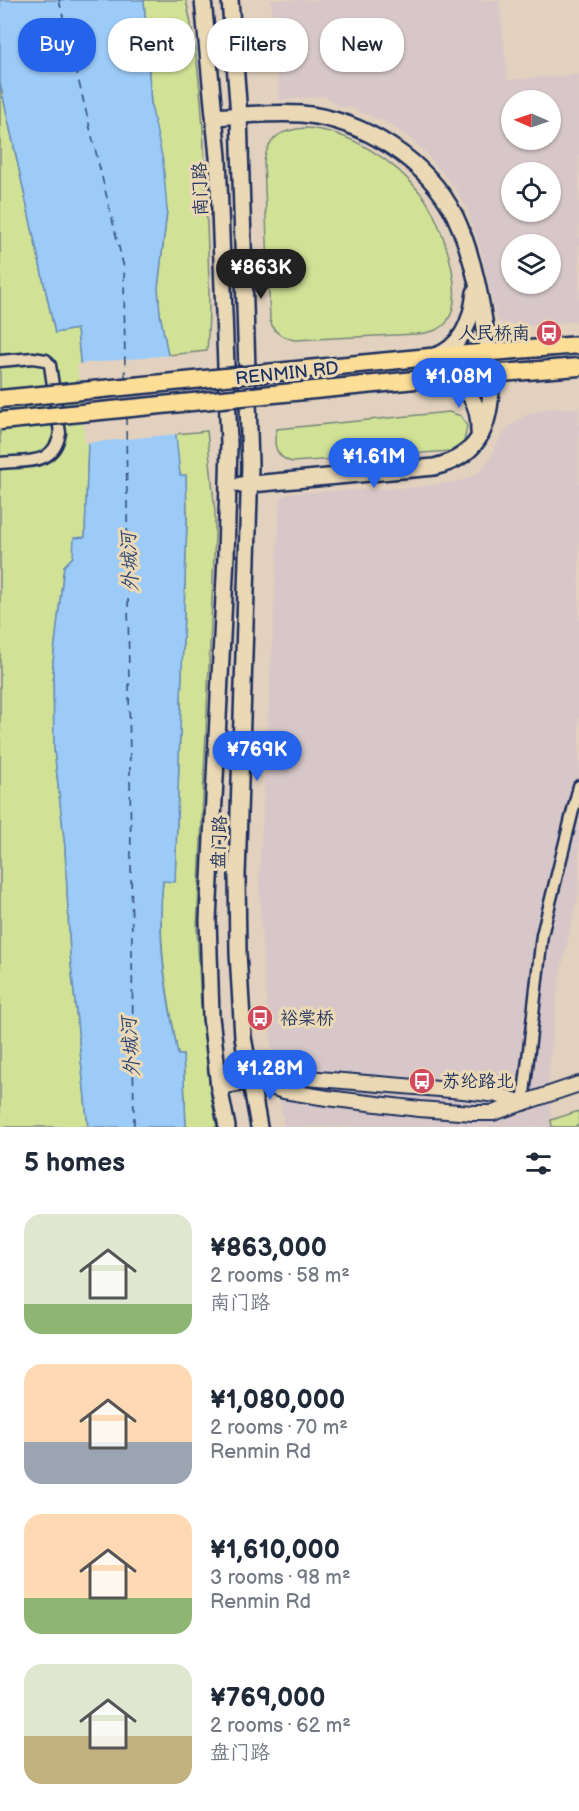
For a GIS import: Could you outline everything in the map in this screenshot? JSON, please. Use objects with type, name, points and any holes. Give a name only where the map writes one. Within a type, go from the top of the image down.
[{"type":"main road","name":"南门路","points":[[203,0],[219,169],[229,486]]},
{"type":"main road","points":[[230,0],[239,115],[249,485]]},
{"type":"main road","points":[[215,117],[282,114],[310,116],[352,127],[390,145],[425,175],[441,194],[454,215],[475,274],[489,352]]},
{"type":"main road","points":[[430,357],[449,349],[464,334],[473,305],[475,274]]},
{"type":"main road","name":"RENMIN RD","points":[[0,399],[430,357],[579,345]]},
{"type":"main road","name":"RENMIN RD","points":[[0,422],[436,378],[579,367]]},
{"type":"main road","points":[[229,486],[434,467],[459,459],[476,444],[486,421],[490,407],[492,374]]},
{"type":"main road","points":[[436,378],[454,382],[469,393],[478,415],[476,444]]},
{"type":"main road","name":"盘门路","points":[[249,485],[237,913],[240,1000],[250,1081],[259,1127]]},
{"type":"main road","name":"盘门路","points":[[227,1127],[219,1087],[211,1017],[208,920],[229,486]]},
{"type":"main road","points":[[219,1087],[250,1081]]},
{"type":"street","points":[[0,361],[33,358],[46,360],[50,365],[60,434],[58,444],[52,454],[42,459],[0,463]]},
{"type":"street","points":[[523,1103],[542,935],[579,786]]},
{"type":"street","points":[[250,1081],[283,1076],[463,1091],[498,1095],[523,1103]]},
{"type":"street","points":[[250,1081],[284,1091],[419,1109],[493,1113],[579,1084]]},
{"type":"shaded area","points":[[271,0],[499,0],[508,80],[579,74],[579,321],[527,326],[504,324],[499,321],[496,318],[482,254],[467,209],[455,188],[424,151],[406,135],[389,124],[354,109],[337,105],[325,96],[280,100],[277,72],[308,72],[308,18],[273,18]]},
{"type":"shaded area","points":[[579,408],[579,892],[559,979],[548,1082],[552,1127],[284,1127],[272,1048],[263,963],[259,880],[280,505],[283,496],[292,493],[421,487],[460,481],[478,473],[490,459],[500,438],[510,426],[524,416],[545,409]]},
{"type":"green space","points":[[144,0],[186,0],[190,18],[145,18]]},
{"type":"green space","points":[[195,53],[204,150],[209,276],[207,351],[168,355],[160,315],[158,288],[167,211],[151,105],[149,72],[195,72]]},
{"type":"green space","points":[[0,83],[55,333],[77,329],[88,441],[85,538],[73,557],[64,566],[53,662],[54,749],[65,847],[70,954],[88,1127],[0,1127]]},
{"type":"green space","points":[[306,128],[339,135],[370,150],[399,171],[422,195],[437,221],[453,274],[453,308],[442,327],[416,334],[294,340],[281,335],[273,328],[270,320],[264,161],[269,145],[283,132]]},
{"type":"green space","points":[[449,412],[461,416],[467,426],[464,442],[451,451],[292,462],[279,454],[275,445],[277,429]]},
{"type":"green space","points":[[207,431],[215,535],[197,928],[201,1006],[211,1097],[217,1127],[186,1127],[183,1055],[178,1055],[170,1012],[161,925],[163,881],[175,881],[187,520],[186,476],[180,476],[175,434]]},
{"type":"green space","points":[[579,1111],[579,1125],[552,1127],[551,1120]]},
{"type":"water","name":"外城河","points":[[0,0],[144,0],[145,18],[108,18],[108,72],[149,72],[151,105],[163,161],[167,211],[158,288],[160,314],[168,355],[180,475],[186,475],[187,520],[175,882],[163,881],[161,925],[170,1012],[178,1055],[183,1055],[186,1127],[88,1127],[70,954],[65,847],[54,749],[53,662],[64,566],[73,557],[74,538],[85,537],[88,441],[77,329],[55,333],[0,83]]},
{"type":"pier","points":[[171,355],[178,434],[85,443],[77,364]]},
{"type":"ferry route","points":[[59,0],[124,268],[125,379]]},
{"type":"ferry route","points":[[126,417],[134,1127]]},
{"type":"place","name":"人民桥南","points":[[549,333]]},
{"type":"place","name":"裕棠桥","points":[[260,1018]]},
{"type":"place","name":"苏纶路北","points":[[422,1081]]}]
